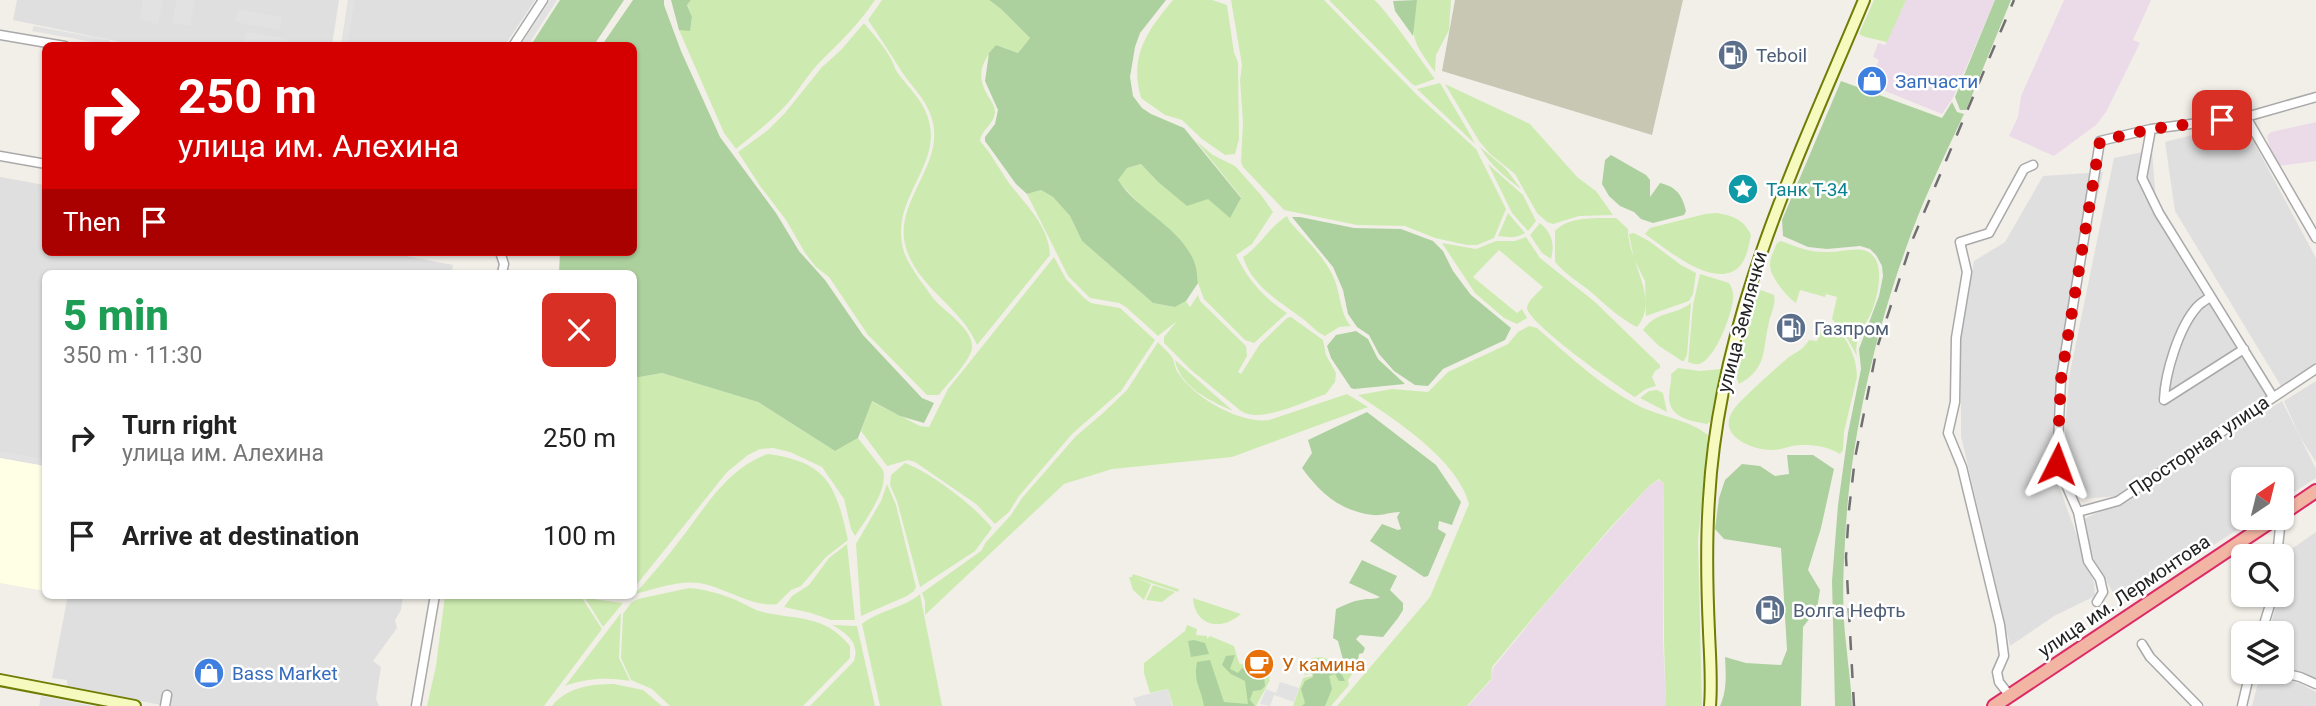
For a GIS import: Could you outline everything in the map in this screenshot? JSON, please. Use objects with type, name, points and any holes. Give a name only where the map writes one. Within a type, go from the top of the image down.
[{"type":"highway","name":"улица им. Лермонтова","points":[[2294,506],[2316,491]]},
{"type":"highway","name":"улица им. Лермонтова","points":[[1994,706],[2259,530]]},
{"type":"main road","name":"улица Землячки","points":[[1710,706],[1712,689],[1707,590],[1709,498],[1728,363],[1747,292],[1769,227],[1864,0]]},
{"type":"main road","points":[[0,680],[135,706]]},
{"type":"street","points":[[516,42],[543,0]]},
{"type":"street","points":[[0,35],[42,42]]},
{"type":"street","points":[[2097,602],[2103,592],[2100,579],[2088,561],[2078,512],[2057,464],[2061,379],[2100,141],[2151,129],[2246,117],[2316,97]]},
{"type":"street","points":[[2246,117],[2316,239]]},
{"type":"street","points":[[2151,129],[2142,178],[2159,213],[2273,397]]},
{"type":"street","points":[[0,156],[42,163]]},
{"type":"street","points":[[2010,696],[1999,682],[1997,672],[2004,656],[2000,625],[1962,467],[1948,433],[1955,402],[1956,338],[1967,272],[1960,242],[1989,233],[2024,169],[2033,165]]},
{"type":"street","points":[[2210,297],[2197,307],[2175,345],[2164,400],[2244,349]]},
{"type":"street","name":"Просторная улица","points":[[2078,512],[2118,501],[2316,369]]},
{"type":"street","points":[[416,706],[434,599]]},
{"type":"street","points":[[2142,644],[2150,657],[2198,706]]},
{"type":"street","points":[[2294,677],[2316,684]]},
{"type":"street","points":[[2242,706],[2247,684]]},
{"type":"street","points":[[166,706],[167,695]]},
{"type":"shaded area","points":[[17,0],[339,0],[332,42],[120,42],[13,20]]},
{"type":"shaded area","points":[[143,0],[163,0],[158,24],[140,20]]},
{"type":"shaded area","points":[[177,0],[195,0],[190,26],[172,23]]},
{"type":"shaded area","points":[[348,0],[535,0],[507,42],[342,42]]},
{"type":"shaded area","points":[[349,0],[355,0],[348,42],[342,42]]},
{"type":"shaded area","points":[[550,0],[557,0],[530,42],[523,42]]},
{"type":"shaded area","points":[[1455,0],[1683,0],[1652,135],[1442,71]]},
{"type":"shaded area","points":[[1906,0],[1995,0],[1953,98],[1942,114],[1868,84],[1879,60],[1873,57],[1878,43],[1885,45]]},
{"type":"shaded area","points":[[2064,0],[2151,0],[2133,40],[2140,43],[2106,112],[2096,125],[2054,156],[2009,136],[2018,117],[2021,96]]},
{"type":"shaded area","points":[[238,9],[282,17],[280,30],[236,22]]},
{"type":"shaded area","points":[[34,26],[110,40],[92,42],[32,31]]},
{"type":"shaded area","points":[[246,32],[287,39],[286,42],[244,42]]},
{"type":"shaded area","points":[[2243,122],[2316,258],[2316,370],[2284,391],[2175,211],[2165,142]]},
{"type":"shaded area","points":[[2316,122],[2316,161],[2278,166],[2272,156],[2267,136],[2271,132]]},
{"type":"shaded area","points":[[2152,150],[2156,202],[2269,399],[2118,496],[2083,499],[2064,445],[2069,377],[2114,158]]},
{"type":"shaded area","points":[[2103,172],[2057,380],[2052,467],[2094,583],[2095,596],[2054,616],[2010,646],[1961,436],[1961,336],[1974,261],[2005,242],[2043,176]]},
{"type":"shaded area","points":[[0,177],[42,184],[42,256],[406,256],[453,265],[452,270],[42,270],[42,465],[0,458]]},
{"type":"shaded area","points":[[2316,381],[2316,462],[2300,437],[2284,401]]},
{"type":"shaded area","points":[[2282,401],[2316,469],[2316,478],[2294,492],[2294,467],[2231,467],[2231,530],[2237,530],[2121,606],[2094,560],[2082,520],[2118,502]]},
{"type":"shaded area","points":[[1,451],[42,458],[42,464],[0,457]]},
{"type":"shaded area","points":[[0,458],[42,465],[42,590],[0,583]]},
{"type":"shaded area","points":[[1659,480],[1664,484],[1663,640],[1666,706],[1468,706],[1491,680],[1493,668],[1545,604],[1649,486]]},
{"type":"shaded area","points":[[2316,532],[2316,682],[2294,674],[2294,621],[2272,621],[2276,607],[2294,607],[2294,547]]},
{"type":"shaded area","points":[[67,599],[402,599],[401,610],[395,620],[397,628],[373,661],[381,667],[376,699],[379,706],[166,706],[67,687],[67,680],[52,678]]},
{"type":"shaded area","points":[[1280,682],[1299,688],[1294,702],[1274,695],[1270,706],[1260,704],[1266,689],[1276,693]]},
{"type":"shaded area","points":[[2294,682],[2316,692],[2316,706],[2252,706],[2258,684]]},
{"type":"shaded area","points":[[1168,689],[1172,706],[1136,706],[1133,698]]},
{"type":"shaded area","points":[[41,696],[93,706],[39,706]]},
{"type":"green space","points":[[560,0],[624,0],[596,42],[533,42]]},
{"type":"green space","points":[[633,0],[664,0],[681,51],[720,137],[776,213],[799,251],[825,280],[863,335],[922,398],[934,403],[924,423],[900,416],[872,401],[858,438],[835,451],[758,402],[662,373],[637,377],[637,270],[559,270],[560,256],[637,256],[637,42],[604,42]]},
{"type":"green space","points":[[671,0],[691,0],[687,5],[692,17],[690,31],[679,30]]},
{"type":"green space","points":[[691,0],[875,0],[856,25],[815,67],[786,105],[736,149],[724,133],[679,30],[690,30],[692,17],[687,4]]},
{"type":"green space","points":[[882,0],[989,0],[1030,38],[1018,53],[996,45],[984,64],[982,82],[995,112],[980,141],[1041,225],[1049,244],[1050,255],[977,345],[962,320],[921,277],[907,251],[905,218],[931,156],[933,123],[924,101],[868,20]]},
{"type":"green space","points":[[989,0],[1166,0],[1140,33],[1135,47],[1130,77],[1133,96],[1142,108],[1151,114],[1184,128],[1241,198],[1230,218],[1208,199],[1187,206],[1141,164],[1127,168],[1118,180],[1136,201],[1179,238],[1187,249],[1195,264],[1198,283],[1186,301],[1175,307],[1153,303],[1082,241],[1070,216],[1053,197],[1041,190],[1027,194],[1016,184],[985,141],[995,124],[998,110],[985,81],[989,53],[996,45],[1018,53],[1030,38]]},
{"type":"green space","points":[[1173,0],[1212,0],[1227,5],[1234,53],[1238,62],[1239,139],[1235,154],[1225,155],[1202,139],[1182,120],[1165,115],[1141,98],[1137,69],[1139,57],[1155,22]]},
{"type":"green space","points":[[1231,0],[1324,0],[1417,95],[1476,149],[1506,209],[1494,238],[1477,245],[1467,245],[1435,238],[1405,226],[1357,225],[1284,210],[1241,162],[1242,65]]},
{"type":"green space","points":[[1329,0],[1374,0],[1435,79],[1415,86],[1412,84]]},
{"type":"green space","points":[[1417,0],[1451,0],[1449,30],[1436,55],[1435,72],[1415,39],[1413,22]]},
{"type":"green space","points":[[1417,0],[1413,36],[1395,11],[1393,1]]},
{"type":"green space","points":[[1874,0],[1906,0],[1887,42],[1859,34]]},
{"type":"green space","points":[[1995,0],[2011,0],[1966,110],[1960,110],[1955,97]]},
{"type":"green space","points":[[864,23],[921,103],[930,126],[931,141],[927,156],[903,215],[903,248],[920,280],[933,298],[959,322],[972,344],[965,363],[939,395],[927,395],[868,335],[829,277],[816,267],[805,253],[786,220],[738,152],[768,130],[785,113],[822,67]]},
{"type":"green space","points":[[1841,81],[1942,118],[1952,102],[1957,112],[1964,114],[1918,216],[1893,285],[1873,357],[1857,432],[1847,506],[1843,580],[1852,706],[1835,706],[1832,581],[1838,505],[1848,433],[1861,369],[1859,349],[1879,296],[1882,266],[1870,249],[1860,246],[1827,249],[1808,247],[1783,236],[1782,220]]},
{"type":"green space","points":[[1440,83],[1471,136],[1475,144],[1417,89]]},
{"type":"green space","points":[[1445,84],[1530,124],[1577,177],[1596,191],[1613,215],[1579,216],[1553,224],[1547,222],[1537,213],[1515,174],[1490,154],[1479,141]]},
{"type":"green space","points":[[1196,141],[1213,155],[1235,166],[1273,212],[1252,244],[1236,255],[1257,288],[1287,313],[1254,343],[1245,340],[1204,299],[1195,263],[1117,180],[1127,168],[1141,164],[1157,181],[1208,199],[1241,197]]},
{"type":"green space","points":[[1480,147],[1506,169],[1521,189],[1493,165]]},
{"type":"green space","points":[[1611,155],[1646,175],[1650,180],[1650,197],[1660,183],[1675,189],[1683,200],[1686,211],[1684,215],[1653,223],[1620,206],[1609,196],[1602,184],[1605,160]]},
{"type":"green space","points":[[1488,164],[1523,195],[1536,221],[1528,231],[1512,213]]},
{"type":"green space","points":[[1742,176],[1756,191],[1743,203],[1729,188]]},
{"type":"green space","points":[[1041,190],[1053,197],[1070,216],[1082,241],[1153,303],[1175,307],[1186,301],[1190,307],[1198,295],[1200,301],[1246,346],[1247,356],[1238,372],[1241,374],[1260,344],[1291,317],[1323,340],[1326,355],[1336,373],[1335,382],[1326,394],[1283,410],[1260,415],[1241,411],[1191,370],[1164,343],[1164,337],[1177,321],[1158,336],[1126,307],[1119,303],[1090,298],[1068,276],[1027,194]]},
{"type":"green space","points":[[1508,213],[1525,233],[1515,237],[1498,236]]},
{"type":"green space","points":[[1716,213],[1737,219],[1751,235],[1742,263],[1730,273],[1718,274],[1691,265],[1645,234],[1650,228]]},
{"type":"green space","points":[[1287,216],[1328,267],[1335,281],[1344,315],[1351,326],[1339,327],[1325,336],[1268,292],[1247,268],[1243,257]]},
{"type":"green space","points":[[1292,217],[1354,228],[1401,229],[1433,241],[1443,251],[1453,271],[1471,295],[1511,328],[1505,340],[1443,369],[1428,386],[1415,385],[1394,371],[1379,354],[1369,335],[1357,327],[1348,314],[1343,290],[1333,267]]},
{"type":"green space","points":[[1616,218],[1628,229],[1644,292],[1646,305],[1637,327],[1624,320],[1555,262],[1555,231],[1561,226],[1583,219]]},
{"type":"green space","points":[[1540,223],[1552,239],[1551,259],[1542,253],[1530,235]]},
{"type":"green space","points":[[1634,233],[1696,273],[1693,294],[1689,301],[1646,316],[1645,281],[1634,259],[1629,234]]},
{"type":"green space","points":[[1526,237],[1540,258],[1595,302],[1660,365],[1652,377],[1656,386],[1635,397],[1557,340],[1531,316],[1527,308],[1543,287],[1499,250],[1473,277],[1517,313],[1522,309],[1527,318],[1517,324],[1504,318],[1475,293],[1442,243],[1476,249],[1496,241],[1515,241]]},
{"type":"green space","points":[[1781,241],[1816,252],[1857,249],[1873,255],[1879,269],[1877,296],[1858,338],[1857,356],[1843,331],[1832,319],[1837,297],[1826,294],[1825,297],[1800,290],[1796,303],[1776,281],[1770,262],[1777,243]]},
{"type":"green space","points":[[1054,257],[1066,279],[1084,298],[1091,303],[1120,308],[1155,340],[1121,391],[1072,434],[1019,496],[1009,512],[995,524],[976,504],[915,462],[908,460],[887,466],[861,431],[871,401],[920,426],[929,427],[948,389]]},
{"type":"green space","points":[[1700,274],[1729,283],[1733,297],[1730,315],[1717,346],[1705,361],[1696,364],[1688,362],[1693,305]]},
{"type":"green space","points":[[1761,290],[1774,295],[1764,350],[1755,372],[1739,384],[1736,377],[1745,330],[1752,305]]},
{"type":"green space","points":[[1691,303],[1687,355],[1682,361],[1659,346],[1643,330],[1654,319]]},
{"type":"green space","points":[[1824,323],[1831,323],[1841,334],[1853,354],[1856,369],[1857,377],[1844,432],[1843,450],[1840,454],[1813,445],[1764,449],[1738,439],[1729,426],[1729,418],[1734,409],[1760,382],[1809,340],[1817,341]]},
{"type":"green space","points":[[1529,326],[1537,328],[1585,370],[1624,397],[1646,409],[1692,425],[1708,435],[1698,540],[1702,706],[1666,706],[1664,484],[1659,479],[1649,486],[1610,528],[1536,614],[1492,667],[1491,679],[1467,706],[1337,706],[1430,597],[1469,504],[1463,488],[1439,457],[1406,428],[1358,395],[1392,389],[1428,392],[1448,372],[1508,344],[1518,332]]},
{"type":"green space","points":[[1356,331],[1368,339],[1378,359],[1405,384],[1351,388],[1331,358],[1327,346],[1336,335]]},
{"type":"green space","points":[[1158,342],[1172,357],[1186,383],[1207,400],[1232,414],[1269,420],[1347,394],[1368,407],[1232,457],[1112,469],[1064,484],[925,615],[922,593],[981,551],[1022,498],[1076,436],[1127,390]]},
{"type":"green space","points":[[1175,360],[1233,411],[1206,398],[1189,385],[1178,370]]},
{"type":"green space","points":[[1678,368],[1700,371],[1721,369],[1710,422],[1707,424],[1682,417],[1673,410],[1669,397],[1671,374]]},
{"type":"green space","points":[[662,373],[758,402],[835,451],[858,438],[883,470],[884,478],[875,504],[855,536],[844,499],[822,467],[790,452],[773,448],[760,449],[727,472],[637,584],[637,377]]},
{"type":"green space","points":[[1657,390],[1663,393],[1667,412],[1640,398],[1649,391]]},
{"type":"green space","points":[[1367,412],[1436,465],[1461,502],[1452,525],[1439,521],[1438,529],[1446,534],[1428,576],[1424,577],[1370,541],[1382,524],[1401,529],[1397,517],[1400,512],[1376,515],[1351,510],[1332,500],[1302,468],[1312,453],[1308,440]]},
{"type":"green space","points":[[768,454],[804,463],[816,470],[826,479],[839,504],[848,540],[826,557],[801,586],[791,590],[777,604],[758,603],[709,585],[691,582],[637,594],[718,490],[753,460]]},
{"type":"green space","points":[[1787,455],[1813,455],[1834,469],[1821,528],[1808,570],[1820,590],[1817,609],[1803,627],[1801,706],[1720,706],[1725,688],[1725,657],[1746,663],[1781,665],[1787,650],[1781,548],[1724,539],[1715,529],[1719,498],[1725,480],[1742,464],[1760,466],[1775,476],[1789,474]]},
{"type":"green space","points":[[905,463],[952,491],[992,528],[975,551],[920,587],[897,501],[890,485],[891,475]]},
{"type":"green space","points":[[887,484],[896,505],[916,587],[907,596],[861,616],[856,544],[881,501]]},
{"type":"green space","points":[[847,544],[855,620],[831,620],[784,607],[792,596],[809,585],[829,558]]},
{"type":"green space","points":[[1362,560],[1397,576],[1390,590],[1403,603],[1403,610],[1383,637],[1360,635],[1356,639],[1365,648],[1363,653],[1359,654],[1357,666],[1352,671],[1346,671],[1338,641],[1333,638],[1336,609],[1355,601],[1380,597],[1349,583]]},
{"type":"green space","points":[[1133,574],[1179,589],[1178,592],[1136,578],[1151,584],[1144,600],[1133,590],[1129,577]]},
{"type":"green space","points":[[1153,585],[1175,592],[1162,602],[1146,600]]},
{"type":"green space","points":[[689,588],[725,596],[756,610],[818,623],[840,635],[850,646],[850,658],[803,706],[670,706],[652,689],[631,680],[621,658],[623,614],[631,603],[638,599]]},
{"type":"green space","points":[[920,594],[942,706],[880,706],[862,624]]},
{"type":"green space","points":[[1193,598],[1241,614],[1226,623],[1211,623],[1199,615]]},
{"type":"green space","points":[[444,599],[583,599],[602,629],[544,706],[427,706],[436,666]]},
{"type":"green space","points":[[586,599],[623,603],[603,627]]},
{"type":"green space","points":[[621,613],[619,658],[630,681],[597,679],[565,686]]},
{"type":"green space","points":[[832,625],[857,626],[875,706],[810,706],[854,661],[853,643],[847,635]]},
{"type":"green space","points":[[1187,625],[1197,629],[1196,635],[1207,636],[1207,639],[1210,636],[1234,646],[1239,663],[1264,673],[1267,667],[1272,668],[1270,680],[1256,706],[1173,706],[1168,689],[1150,693],[1144,663],[1185,631]]},
{"type":"green space","points":[[1188,641],[1205,643],[1209,654],[1191,657]]},
{"type":"green space","points":[[1235,655],[1230,669],[1238,673],[1242,668],[1264,676],[1265,686],[1261,690],[1253,691],[1250,700],[1255,706],[1204,706],[1196,669],[1197,662],[1210,660],[1224,702],[1248,704],[1245,681],[1231,674],[1222,665],[1226,656]]},
{"type":"green space","points":[[1321,657],[1351,670],[1353,673],[1348,680],[1349,685],[1331,706],[1293,706],[1303,678],[1333,671],[1330,666],[1326,671],[1304,675],[1312,658]]},
{"type":"green space","points":[[1319,658],[1321,667],[1339,668],[1345,681],[1339,681],[1335,674],[1329,676],[1332,689],[1325,706],[1302,706],[1305,703],[1301,689],[1305,681],[1313,677],[1310,663]]},
{"type":"green space","points":[[614,684],[643,690],[662,706],[552,706],[565,695],[580,688]]},
{"type":"railway","points":[[1854,706],[1846,557],[1849,510],[1855,458],[1877,348],[1912,241],[2014,0]]},
{"type":"place","name":"Teboil","points":[[1733,55]]},
{"type":"place","name":"Запчасти","points":[[1872,81]]},
{"type":"place","name":"Танк Т-34","points":[[1743,189]]},
{"type":"place","name":"Газпром","points":[[1791,328]]},
{"type":"place","name":"Волга Нефть","points":[[1770,610]]},
{"type":"place","name":"У камина","points":[[1259,664]]},
{"type":"place","name":"Bass Market","points":[[209,673]]},
{"type":"route","points":[[2057,464],[2061,379],[2100,141],[2151,129],[2222,120]]}]
